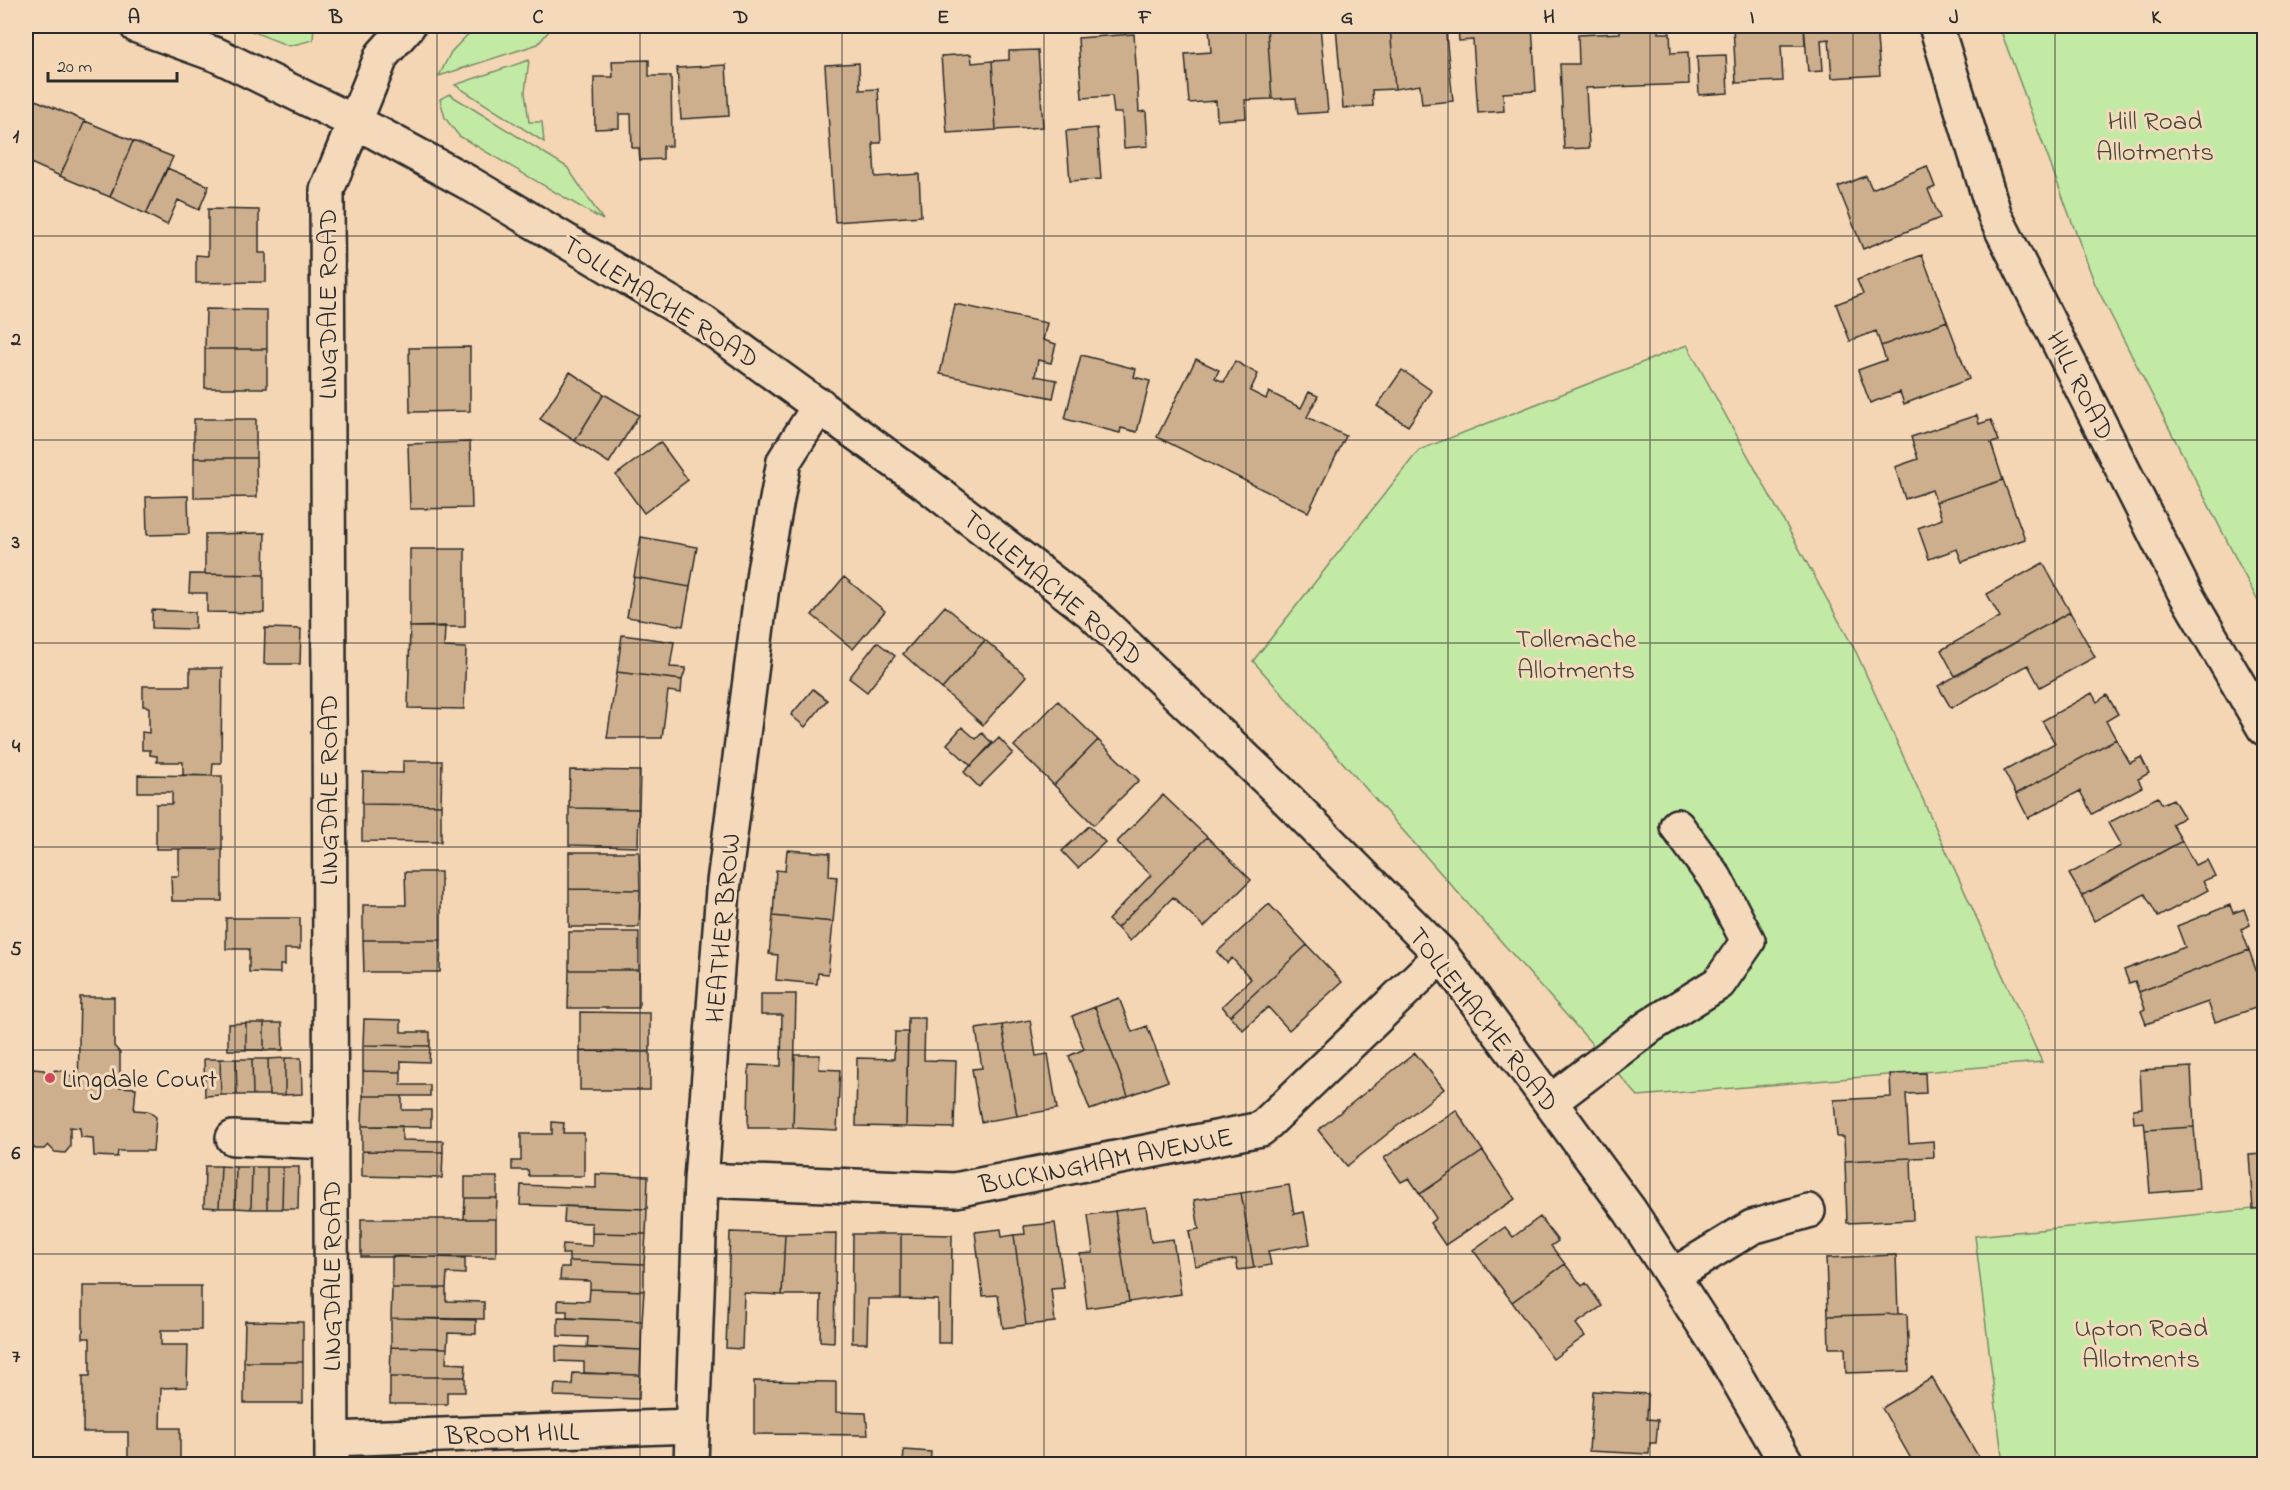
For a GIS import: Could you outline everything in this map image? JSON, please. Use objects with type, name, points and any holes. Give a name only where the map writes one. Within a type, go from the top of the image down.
[{"type":"street","name":"TOLLEMACHE ROAD","points":[[137,26],[217,55],[355,122],[467,182],[704,323],[820,405],[1091,612],[1275,787],[1442,956],[1630,1211],[1723,1354],[1786,1464]]},
{"type":"street","name":"LINGDALE ROAD","points":[[332,1452],[327,190],[382,55],[408,26]]},
{"type":"street","name":"HILL ROAD","points":[[1936,26],[1995,216],[2184,591],[2265,728]]},
{"type":"street","name":"HEATHER BROW","points":[[690,1464],[701,1180],[723,890],[764,571],[784,461],[820,405]]},
{"type":"street","points":[[1550,1102],[1650,1026],[1719,983],[1748,941],[1715,878],[1677,826]]},
{"type":"street","name":"BUCKINGHAM AVENUE","points":[[701,1180],[954,1190],[1261,1130],[1442,956]]},
{"type":"street","points":[[233,1138],[331,1142]]},
{"type":"street","points":[[1672,1276],[1752,1227],[1808,1211]]},
{"type":"street","name":"BROOM HILL","points":[[332,1452],[692,1426]]},
{"type":"green space","points":[[239,26],[314,26],[313,40],[289,46]]},
{"type":"green space","points":[[476,26],[553,26],[538,44],[439,76],[451,52]]},
{"type":"green space","name":"Hill Road Allotments","points":[[1999,26],[2264,26],[2264,613],[2095,284]]},
{"type":"green space","points":[[529,60],[525,92],[529,122],[542,122],[544,142],[455,85]]},
{"type":"green space","points":[[449,94],[567,167],[603,220],[459,136],[445,118],[440,99]]},
{"type":"green space","name":"Tollemache Allotments","points":[[1687,345],[1856,652],[2042,1062],[1638,1096],[1253,661],[1419,450]]},
{"type":"green space","name":"Upton Road Allotments","points":[[2264,1208],[2264,1464],[2003,1464],[1975,1236]]},
{"type":"building","points":[[1267,26],[1272,99],[1245,100],[1246,118],[1217,120],[1216,101],[1189,103],[1185,54],[1211,52],[1209,28]]},
{"type":"building","points":[[1267,26],[1320,26],[1328,112],[1298,114],[1296,98],[1272,99]]},
{"type":"building","points":[[1336,26],[1390,26],[1395,89],[1372,90],[1373,106],[1343,108]]},
{"type":"building","points":[[1390,26],[1445,26],[1453,101],[1422,104],[1420,85],[1395,89]]},
{"type":"building","points":[[1458,26],[1532,26],[1536,91],[1503,93],[1504,111],[1478,113],[1473,40],[1459,41]]},
{"type":"building","points":[[1620,26],[1659,26],[1659,33],[1670,33],[1671,53],[1688,52],[1689,84],[1586,88],[1589,148],[1564,149],[1560,64],[1579,64],[1578,35],[1620,33]]},
{"type":"building","points":[[1733,26],[1804,26],[1805,45],[1781,45],[1783,81],[1736,83]]},
{"type":"building","points":[[1804,26],[1876,26],[1880,75],[1832,78],[1829,39],[1821,40],[1823,71],[1808,72]]},
{"type":"building","points":[[1134,34],[1139,112],[1146,111],[1148,146],[1124,148],[1122,113],[1114,113],[1112,96],[1082,98],[1078,38]]},
{"type":"building","points":[[1038,50],[1043,127],[996,130],[992,61],[1009,60],[1009,51]]},
{"type":"building","points":[[971,54],[972,63],[992,61],[996,130],[947,133],[941,56]]},
{"type":"building","points":[[1726,55],[1728,93],[1699,95],[1697,56]]},
{"type":"building","points":[[649,60],[649,76],[671,76],[672,146],[663,146],[663,159],[640,160],[639,148],[632,148],[631,114],[619,114],[619,128],[595,129],[594,77],[613,77],[612,61]]},
{"type":"building","points":[[859,63],[860,90],[878,89],[881,143],[873,143],[875,177],[919,174],[921,216],[835,222],[825,65]]},
{"type":"building","points":[[726,65],[729,116],[681,119],[677,68]]},
{"type":"building","points":[[26,96],[85,121],[60,176],[26,161]]},
{"type":"building","points":[[85,121],[133,141],[110,197],[60,176]]},
{"type":"building","points":[[1097,128],[1101,179],[1070,181],[1066,131]]},
{"type":"building","points":[[133,141],[173,157],[146,214],[110,197]]},
{"type":"building","points":[[1927,166],[1935,187],[1928,190],[1940,218],[1863,249],[1838,187],[1866,176],[1872,189]]},
{"type":"building","points":[[167,168],[209,186],[199,210],[178,200],[167,225],[146,214]]},
{"type":"building","points":[[208,209],[259,210],[259,253],[266,253],[266,282],[196,283],[196,255],[208,256]]},
{"type":"building","points":[[1922,255],[1947,321],[1881,346],[1876,331],[1850,341],[1836,304],[1863,294],[1857,280]]},
{"type":"building","points":[[955,304],[1047,323],[1043,340],[1056,344],[1051,363],[1038,360],[1035,376],[1057,380],[1053,398],[940,374]]},
{"type":"building","points":[[206,309],[267,310],[267,349],[205,349]]},
{"type":"building","points":[[1947,321],[1969,379],[1904,404],[1900,392],[1870,403],[1858,370],[1886,360],[1881,346]]},
{"type":"building","points":[[470,347],[470,411],[410,412],[409,348]]},
{"type":"building","points":[[205,349],[267,349],[267,388],[205,388]]},
{"type":"building","points":[[1081,355],[1136,369],[1134,377],[1150,381],[1137,432],[1121,428],[1120,433],[1065,419]]},
{"type":"building","points":[[1196,359],[1219,370],[1215,378],[1224,382],[1235,361],[1258,374],[1250,391],[1266,399],[1269,392],[1301,408],[1309,392],[1318,396],[1307,417],[1346,436],[1308,512],[1157,437]]},
{"type":"building","points":[[1402,370],[1432,391],[1408,426],[1377,406]]},
{"type":"building","points":[[570,372],[604,394],[575,441],[540,419]]},
{"type":"building","points":[[604,394],[639,415],[609,463],[575,441]]},
{"type":"building","points":[[1977,415],[1979,424],[1991,420],[1999,441],[1991,443],[2003,480],[1936,502],[1932,490],[1905,499],[1895,467],[1918,459],[1911,437]]},
{"type":"building","points":[[194,419],[256,419],[256,458],[194,458]]},
{"type":"building","points":[[470,442],[472,508],[410,509],[408,444]]},
{"type":"building","points":[[660,442],[688,480],[644,513],[616,475]]},
{"type":"building","points":[[194,458],[256,458],[257,497],[194,498]]},
{"type":"building","points":[[2003,480],[2025,539],[1962,562],[1957,549],[1929,559],[1918,528],[1942,519],[1936,502]]},
{"type":"building","points":[[188,496],[189,534],[147,535],[146,497]]},
{"type":"building","points":[[265,533],[264,575],[205,574],[205,534]]},
{"type":"building","points":[[641,537],[697,547],[690,587],[634,577]]},
{"type":"building","points":[[410,549],[465,549],[465,627],[410,627]]},
{"type":"building","points":[[2043,563],[2070,612],[1955,676],[1941,650],[2000,617],[1987,594]]},
{"type":"building","points":[[190,574],[264,575],[264,613],[207,612],[207,593],[189,593]]},
{"type":"building","points":[[634,577],[690,587],[683,626],[627,617]]},
{"type":"building","points":[[844,577],[885,611],[853,649],[812,615]]},
{"type":"building","points":[[945,606],[985,640],[942,689],[903,654]]},
{"type":"building","points":[[152,610],[195,612],[195,629],[152,628]]},
{"type":"building","points":[[2070,612],[2095,657],[2040,687],[2028,665],[1951,708],[1938,686]]},
{"type":"building","points":[[445,626],[444,647],[466,648],[464,709],[408,708],[410,627]]},
{"type":"building","points":[[265,628],[301,629],[300,664],[264,664]]},
{"type":"building","points":[[622,635],[674,642],[670,667],[686,668],[682,680],[617,672]]},
{"type":"building","points":[[985,640],[1026,676],[983,725],[942,689]]},
{"type":"building","points":[[877,642],[895,656],[867,692],[849,678]]},
{"type":"building","points":[[190,668],[222,668],[221,763],[213,763],[212,776],[183,775],[183,762],[157,762],[157,756],[150,755],[150,750],[142,750],[142,732],[149,733],[149,707],[143,706],[143,686],[190,686]]},
{"type":"building","points":[[617,672],[682,680],[681,693],[668,691],[662,738],[607,738]]},
{"type":"building","points":[[813,689],[827,700],[805,727],[791,715]]},
{"type":"building","points":[[2092,693],[2097,702],[2107,695],[2118,714],[2106,721],[2116,739],[2016,794],[2004,771],[2055,743],[2042,721]]},
{"type":"building","points":[[1058,701],[1098,740],[1054,785],[1014,746]]},
{"type":"building","points":[[962,727],[976,739],[982,733],[992,743],[971,766],[947,744]]},
{"type":"building","points":[[999,738],[1013,753],[979,787],[964,772]]},
{"type":"building","points":[[2116,739],[2130,763],[2141,757],[2149,773],[2138,779],[2142,787],[2092,814],[2080,791],[2028,818],[2016,794]]},
{"type":"building","points":[[1098,740],[1139,780],[1094,825],[1054,785]]},
{"type":"building","points":[[403,761],[442,761],[441,805],[362,804],[363,772],[403,773]]},
{"type":"building","points":[[570,770],[640,771],[639,809],[569,808]]},
{"type":"building","points":[[138,775],[222,776],[222,849],[156,849],[156,804],[172,804],[172,792],[138,792]]},
{"type":"building","points":[[1163,795],[1207,837],[1117,928],[1108,920],[1151,875],[1117,842]]},
{"type":"building","points":[[2158,797],[2162,804],[2173,799],[2184,817],[2172,824],[2182,841],[2082,896],[2069,874],[2121,846],[2108,823]]},
{"type":"building","points":[[362,804],[441,805],[441,842],[362,841]]},
{"type":"building","points":[[569,808],[639,809],[638,847],[569,845]]},
{"type":"building","points":[[1089,826],[1105,842],[1078,868],[1062,851]]},
{"type":"building","points":[[1207,837],[1251,880],[1204,927],[1173,897],[1130,941],[1117,928]]},
{"type":"building","points":[[2182,841],[2195,865],[2207,860],[2215,876],[2203,881],[2208,890],[2158,917],[2145,894],[2094,921],[2082,896]]},
{"type":"building","points":[[179,849],[222,849],[222,901],[172,901],[171,876],[179,876]]},
{"type":"building","points":[[787,850],[830,853],[829,876],[837,877],[833,922],[773,916],[776,870],[785,871]]},
{"type":"building","points":[[569,852],[639,852],[640,890],[569,889]]},
{"type":"building","points":[[405,872],[441,872],[441,940],[363,940],[363,905],[406,905]]},
{"type":"building","points":[[569,889],[640,890],[639,927],[569,927]]},
{"type":"building","points":[[1269,904],[1307,945],[1230,1016],[1222,1006],[1251,979],[1232,958],[1227,963],[1217,952]]},
{"type":"building","points":[[2230,905],[2233,913],[2244,909],[2250,925],[2241,929],[2249,950],[2139,992],[2135,981],[2129,983],[2124,970],[2185,947],[2177,926]]},
{"type":"building","points":[[773,916],[833,922],[828,974],[818,973],[817,984],[776,980],[778,955],[769,954]]},
{"type":"building","points":[[226,918],[300,918],[300,949],[285,949],[285,965],[280,965],[280,973],[249,972],[249,949],[226,949]]},
{"type":"building","points":[[569,932],[639,932],[639,970],[569,970]]},
{"type":"building","points":[[363,940],[441,940],[440,972],[364,972]]},
{"type":"building","points":[[1307,945],[1342,982],[1289,1030],[1268,1007],[1243,1030],[1230,1016]]},
{"type":"building","points":[[2249,950],[2257,973],[2264,970],[2264,1005],[2215,1022],[2208,1002],[2146,1024],[2141,1011],[2145,1009],[2139,992]]},
{"type":"building","points":[[569,970],[639,970],[639,1008],[568,1008]]},
{"type":"building","points":[[761,994],[796,994],[793,1128],[748,1128],[749,1065],[781,1066],[782,1015],[761,1015]]},
{"type":"building","name":"Lingdale Court","points":[[80,997],[114,997],[114,1046],[120,1053],[120,1087],[136,1088],[134,1110],[148,1111],[156,1117],[153,1151],[118,1151],[117,1157],[94,1156],[93,1138],[81,1137],[80,1128],[70,1127],[70,1147],[65,1153],[55,1152],[48,1145],[44,1149],[35,1149],[26,1138],[26,1086],[33,1069],[44,1070],[48,1077],[55,1070],[67,1072],[72,1078],[73,1088],[78,1088]]},
{"type":"building","points":[[1119,998],[1132,1032],[1147,1026],[1168,1081],[1128,1096],[1095,1007]]},
{"type":"building","points":[[1095,1007],[1128,1096],[1090,1110],[1069,1056],[1084,1049],[1072,1016]]},
{"type":"building","points":[[580,1012],[650,1013],[650,1052],[580,1051]]},
{"type":"building","points":[[908,1018],[925,1018],[924,1060],[956,1061],[954,1128],[906,1127]]},
{"type":"building","points":[[364,1019],[401,1020],[401,1032],[430,1032],[430,1046],[363,1045]]},
{"type":"building","points":[[1030,1020],[1036,1056],[1048,1054],[1057,1109],[1017,1116],[1002,1025]]},
{"type":"building","points":[[246,1023],[246,1050],[228,1050],[228,1024]]},
{"type":"building","points":[[246,1023],[264,1023],[264,1050],[246,1050]]},
{"type":"building","points":[[264,1023],[282,1023],[283,1050],[264,1050]]},
{"type":"building","points":[[1002,1025],[1017,1116],[981,1122],[972,1069],[982,1068],[976,1029]]},
{"type":"building","points":[[895,1032],[908,1032],[906,1127],[856,1126],[857,1058],[894,1059]]},
{"type":"building","points":[[363,1045],[430,1046],[429,1062],[401,1061],[401,1072],[363,1071]]},
{"type":"building","points":[[580,1051],[650,1052],[650,1090],[580,1090]]},
{"type":"building","points":[[1415,1053],[1444,1089],[1347,1166],[1318,1130]]},
{"type":"building","points":[[795,1055],[820,1055],[819,1069],[840,1070],[837,1130],[793,1128]]},
{"type":"building","points":[[285,1058],[301,1058],[302,1094],[285,1095]]},
{"type":"building","points":[[285,1058],[285,1095],[269,1095],[268,1059]]},
{"type":"building","points":[[204,1059],[220,1059],[221,1095],[205,1096]]},
{"type":"building","points":[[220,1059],[236,1059],[237,1095],[221,1095]]},
{"type":"building","points":[[236,1059],[252,1059],[253,1095],[237,1095]]},
{"type":"building","points":[[252,1059],[268,1059],[269,1095],[253,1095]]},
{"type":"building","points":[[2191,1067],[2194,1127],[2145,1130],[2144,1122],[2134,1123],[2133,1109],[2142,1108],[2140,1070]]},
{"type":"building","points":[[363,1071],[401,1072],[401,1085],[430,1085],[430,1096],[363,1096]]},
{"type":"building","points":[[1925,1073],[1926,1093],[1906,1094],[1909,1143],[1933,1141],[1934,1157],[1845,1161],[1844,1137],[1837,1137],[1834,1100],[1891,1097],[1890,1074]]},
{"type":"building","points":[[363,1096],[402,1096],[402,1110],[431,1110],[431,1127],[362,1126]]},
{"type":"building","points":[[1456,1110],[1483,1151],[1420,1194],[1409,1178],[1401,1182],[1384,1158]]},
{"type":"building","points":[[552,1122],[564,1123],[563,1133],[584,1133],[584,1176],[529,1176],[528,1170],[512,1170],[512,1161],[521,1161],[521,1134],[552,1134]]},
{"type":"building","points":[[362,1126],[402,1126],[402,1140],[443,1141],[443,1152],[362,1151]]},
{"type":"building","points":[[2194,1127],[2199,1189],[2150,1193],[2145,1130]]},
{"type":"building","points":[[362,1151],[443,1152],[442,1178],[362,1176]]},
{"type":"building","points":[[1483,1151],[1515,1199],[1445,1245],[1430,1223],[1436,1218],[1420,1194]]},
{"type":"building","points":[[2264,1154],[2264,1208],[2253,1209],[2249,1155]]},
{"type":"building","points":[[1911,1158],[1913,1220],[1847,1223],[1845,1161]]},
{"type":"building","points":[[205,1166],[221,1166],[219,1208],[204,1207]]},
{"type":"building","points":[[221,1166],[236,1167],[235,1208],[219,1208]]},
{"type":"building","points":[[236,1167],[252,1167],[251,1209],[235,1208]]},
{"type":"building","points":[[252,1167],[267,1167],[267,1209],[251,1209]]},
{"type":"building","points":[[267,1167],[283,1167],[282,1209],[267,1209]]},
{"type":"building","points":[[283,1167],[299,1167],[298,1209],[282,1209]]},
{"type":"building","points":[[596,1174],[648,1176],[647,1209],[520,1205],[521,1185],[596,1188]]},
{"type":"building","points":[[465,1177],[497,1177],[497,1198],[465,1198]]},
{"type":"building","points":[[1289,1185],[1294,1214],[1304,1212],[1310,1244],[1268,1251],[1271,1265],[1254,1268],[1241,1193]]},
{"type":"building","points":[[1241,1193],[1254,1268],[1238,1270],[1236,1259],[1195,1266],[1189,1231],[1199,1229],[1194,1200]]},
{"type":"building","points":[[465,1198],[497,1198],[496,1219],[464,1219]]},
{"type":"building","points":[[565,1206],[647,1209],[646,1234],[592,1233],[592,1223],[564,1222]]},
{"type":"building","points":[[1146,1207],[1151,1242],[1173,1239],[1181,1294],[1129,1302],[1115,1211]]},
{"type":"building","points":[[1115,1211],[1129,1302],[1087,1308],[1080,1254],[1093,1253],[1088,1215]]},
{"type":"building","points":[[1540,1217],[1558,1241],[1551,1246],[1565,1264],[1512,1302],[1473,1250],[1505,1227],[1513,1237]]},
{"type":"building","points":[[361,1219],[496,1219],[496,1257],[361,1257]]},
{"type":"building","points":[[1055,1223],[1064,1288],[1051,1289],[1055,1322],[1026,1325],[1014,1235],[1025,1234],[1024,1226]]},
{"type":"building","points":[[1001,1229],[1002,1237],[1014,1235],[1026,1325],[1003,1328],[998,1295],[983,1296],[975,1232]]},
{"type":"building","points":[[730,1232],[785,1234],[782,1295],[744,1293],[742,1349],[726,1348]]},
{"type":"building","points":[[592,1233],[646,1234],[644,1264],[569,1261],[569,1254],[562,1254],[563,1244],[592,1246]]},
{"type":"building","points":[[836,1233],[834,1342],[820,1341],[821,1295],[782,1295],[785,1234]]},
{"type":"building","points":[[853,1234],[901,1234],[901,1299],[868,1299],[867,1343],[852,1343]]},
{"type":"building","points":[[901,1234],[952,1235],[951,1343],[938,1343],[938,1300],[901,1299]]},
{"type":"building","points":[[1896,1255],[1898,1314],[1828,1316],[1826,1258]]},
{"type":"building","points":[[392,1256],[465,1258],[465,1274],[447,1273],[446,1288],[392,1288]]},
{"type":"building","points":[[569,1261],[644,1264],[644,1291],[590,1289],[590,1281],[560,1280],[561,1267],[569,1267]]},
{"type":"building","points":[[1565,1264],[1582,1286],[1586,1283],[1602,1306],[1576,1324],[1585,1336],[1553,1359],[1512,1302]]},
{"type":"building","points":[[83,1286],[201,1286],[201,1330],[161,1330],[161,1345],[188,1345],[187,1387],[161,1388],[160,1428],[180,1428],[180,1464],[128,1464],[128,1432],[83,1432],[83,1376],[90,1376],[90,1338],[83,1338]]},
{"type":"building","points":[[392,1288],[446,1288],[446,1301],[484,1302],[484,1319],[391,1318]]},
{"type":"building","points":[[590,1289],[644,1291],[642,1321],[567,1318],[567,1311],[558,1311],[558,1300],[589,1301]]},
{"type":"building","points":[[1907,1314],[1909,1371],[1846,1373],[1845,1348],[1829,1348],[1828,1316]]},
{"type":"building","points":[[391,1318],[476,1320],[476,1334],[448,1333],[447,1348],[391,1347]]},
{"type":"building","points":[[558,1318],[642,1321],[641,1350],[587,1348],[588,1337],[558,1336]]},
{"type":"building","points":[[245,1321],[303,1322],[303,1362],[244,1362]]},
{"type":"building","points":[[556,1346],[641,1350],[640,1375],[584,1373],[584,1362],[556,1361]]},
{"type":"building","points":[[391,1347],[447,1348],[446,1363],[466,1364],[465,1377],[390,1377]]},
{"type":"building","points":[[244,1362],[303,1362],[303,1403],[244,1403]]},
{"type":"building","points":[[573,1373],[640,1375],[639,1399],[554,1396],[555,1384],[572,1385]]},
{"type":"building","points":[[390,1377],[465,1377],[465,1392],[447,1392],[447,1404],[390,1404]]},
{"type":"building","points":[[1932,1378],[1982,1464],[1914,1464],[1882,1408]]},
{"type":"building","points":[[754,1381],[836,1382],[836,1412],[866,1413],[868,1435],[754,1434]]},
{"type":"building","points":[[1593,1391],[1648,1394],[1647,1419],[1658,1420],[1656,1443],[1650,1443],[1649,1454],[1589,1451]]},
{"type":"building","points":[[904,1450],[931,1452],[930,1464],[903,1464]]},
{"type":"building","points":[[565,1460],[651,1460],[651,1464],[566,1464]]},
{"type":"building","points":[[565,1460],[566,1464],[533,1464],[533,1461]]},
{"type":"building","points":[[504,1461],[533,1461],[533,1464],[504,1464]]},
{"type":"place","name":"Lingdale Court","points":[[50,1078]]}]
